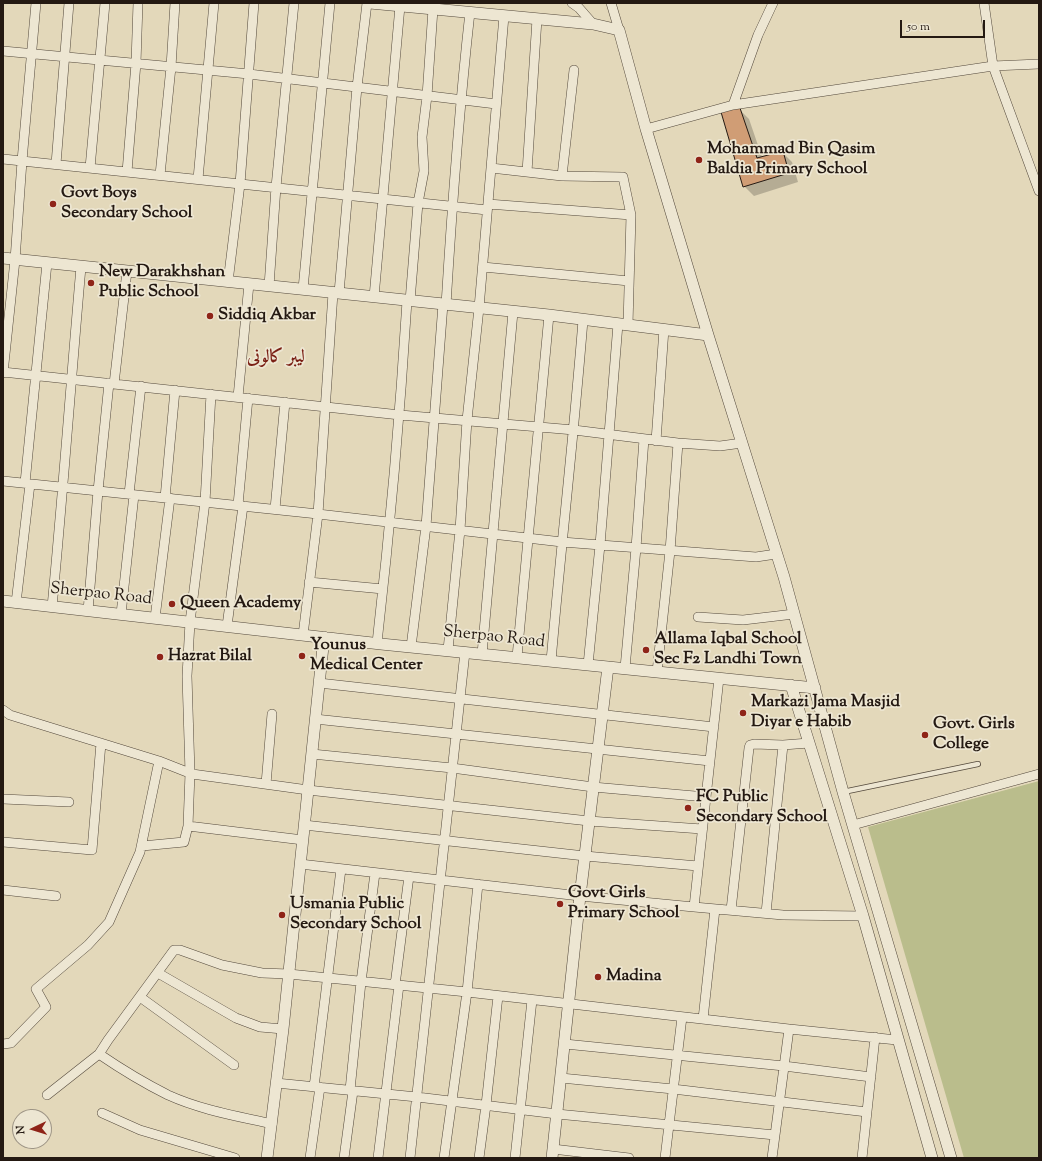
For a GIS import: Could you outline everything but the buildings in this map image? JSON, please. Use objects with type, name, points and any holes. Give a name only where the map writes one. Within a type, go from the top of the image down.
[{"type":"street","points":[[36,3],[15,260],[3,373],[141,386],[400,415],[574,430],[678,444],[720,446],[742,443]]},
{"type":"street","points":[[56,164],[69,3]]},
{"type":"street","points":[[90,168],[105,3]]},
{"type":"street","points":[[127,172],[136,63],[138,3]]},
{"type":"street","points":[[160,175],[171,67],[175,3]]},
{"type":"street","points":[[198,179],[214,3]]},
{"type":"street","points":[[228,282],[240,184],[254,3]]},
{"type":"street","points":[[269,286],[276,187],[294,3]]},
{"type":"street","points":[[303,290],[330,3]]},
{"type":"street","points":[[302,635],[318,514],[325,406],[357,87],[367,3]]},
{"type":"street","points":[[370,3],[593,24],[619,30]]},
{"type":"street","points":[[572,3],[579,8],[593,24]]},
{"type":"street","points":[[611,3],[646,129],[794,614],[843,792],[950,1158]]},
{"type":"street","points":[[733,104],[758,35],[774,3]]},
{"type":"street","points":[[984,3],[993,66],[1039,190]]},
{"type":"street","points":[[374,297],[391,91],[400,6]]},
{"type":"street","points":[[377,643],[400,415],[418,203],[424,171],[422,137],[427,96],[433,9]]},
{"type":"street","points":[[411,647],[426,526],[445,305],[460,100],[470,12]]},
{"type":"street","points":[[448,650],[460,530],[467,420],[479,308],[504,16]]},
{"type":"street","points":[[527,172],[537,19]]},
{"type":"street","points":[[3,51],[249,74],[496,104]]},
{"type":"street","points":[[646,129],[733,104],[993,66],[1039,64]]},
{"type":"street","points":[[562,176],[574,70]]},
{"type":"street","points":[[3,159],[418,203],[631,215]]},
{"type":"street","points":[[491,168],[562,176],[622,177],[631,215],[629,281],[609,435],[588,665]]},
{"type":"street","points":[[3,258],[549,315],[708,335]]},
{"type":"street","points":[[16,603],[47,263]]},
{"type":"street","points":[[52,607],[64,487],[71,379],[81,267]]},
{"type":"street","points":[[482,267],[629,281]]},
{"type":"street","points":[[88,611],[98,491],[127,271]]},
{"type":"street","points":[[227,626],[240,506],[243,397],[249,284]]},
{"type":"street","points":[[482,654],[513,312]]},
{"type":"street","points":[[517,658],[549,315]]},
{"type":"street","points":[[551,661],[574,430],[583,320]]},
{"type":"street","points":[[656,441],[664,329]]},
{"type":"street","points":[[121,614],[141,386]]},
{"type":"street","points":[[155,618],[168,498],[175,390]]},
{"type":"street","points":[[142,846],[184,842],[188,826],[190,773],[186,676],[190,622],[205,502],[211,394]]},
{"type":"street","points":[[275,509],[285,402]]},
{"type":"street","points":[[625,668],[644,439]]},
{"type":"street","points":[[657,672],[670,551],[678,444]]},
{"type":"street","points":[[3,481],[275,509],[562,542],[756,557],[776,554]]},
{"type":"street","points":[[309,582],[383,589]]},
{"type":"street","name":"Sherpao Road","points":[[3,601],[411,647],[815,688]]},
{"type":"street","points":[[698,617],[743,620],[794,614]]},
{"type":"street","points":[[267,1158],[283,1029],[324,637]]},
{"type":"street","points":[[410,1158],[465,652]]},
{"type":"street","points":[[608,667],[580,896],[553,1153],[629,1158]]},
{"type":"street","points":[[694,907],[719,678]]},
{"type":"street","points":[[319,683],[460,700],[714,727]]},
{"type":"street","points":[[790,686],[863,916],[897,1040],[932,1158]]},
{"type":"street","points":[[3,710],[10,715],[190,773],[308,790],[448,806],[589,821],[702,829]]},
{"type":"street","points":[[266,784],[272,714]]},
{"type":"street","points":[[315,719],[710,761]]},
{"type":"street","points":[[731,910],[750,745],[809,743]]},
{"type":"street","points":[[3,842],[92,850],[101,744]]},
{"type":"street","points":[[766,913],[783,745]]},
{"type":"street","points":[[312,754],[452,768],[593,788],[706,797]]},
{"type":"street","points":[[3,1044],[11,1043],[46,1007],[36,989],[88,945],[109,922],[142,846],[159,762]]},
{"type":"street","points":[[853,825],[1039,774]]},
{"type":"street","points":[[3,799],[70,802]]},
{"type":"street","points":[[304,825],[585,856],[698,866]]},
{"type":"street","points":[[188,826],[303,840]]},
{"type":"street","points":[[300,864],[580,896],[715,909],[847,917],[863,916]]},
{"type":"street","points":[[310,1158],[328,978],[341,869]]},
{"type":"street","points":[[344,1158],[361,982],[375,873]]},
{"type":"street","points":[[378,1158],[410,876]]},
{"type":"street","points":[[444,1158],[467,992],[478,884]]},
{"type":"street","points":[[3,890],[56,896]]},
{"type":"street","points":[[703,1019],[715,909]]},
{"type":"street","points":[[47,1095],[99,1054],[172,952],[177,950],[222,965],[262,973],[289,974],[467,992],[897,1040]]},
{"type":"street","points":[[158,973],[236,1018],[260,1027],[283,1029]]},
{"type":"street","points":[[479,1158],[498,996]]},
{"type":"street","points":[[140,997],[234,1065]]},
{"type":"street","points":[[515,1158],[532,1000]]},
{"type":"street","points":[[665,1158],[682,1017]]},
{"type":"street","points":[[772,1158],[789,1029]]},
{"type":"street","points":[[862,1158],[875,1037]]},
{"type":"street","points":[[565,1044],[784,1066],[871,1077]]},
{"type":"street","points":[[99,1054],[132,1076],[169,1095],[210,1110],[272,1124]]},
{"type":"street","points":[[561,1078],[673,1089],[867,1112]]},
{"type":"street","points":[[276,1083],[417,1097],[557,1114],[775,1135]]},
{"type":"street","points":[[102,1113],[140,1130],[235,1158]]},
{"type":"lane","points":[[843,792],[978,764]]},
{"type":"green space","points":[[1039,781],[1039,1158],[964,1158],[868,827]]},
{"type":"place","name":"Mohammad Bin Qasim Baldia Primary School","points":[[699,160]]},
{"type":"place","name":"Govt Boys Secondary School","points":[[53,204]]},
{"type":"place","name":"New Darakhshan Public School","points":[[91,283]]},
{"type":"place","name":"Siddiq Akbar","points":[[210,316]]},
{"type":"place","name":"Queen Academy","points":[[172,604]]},
{"type":"place","name":"Allama Iqbal School Sec F2 Landhi Town","points":[[646,650]]},
{"type":"place","name":"Younus Medical Center","points":[[302,656]]},
{"type":"place","name":"Hazrat Bilal","points":[[160,657]]},
{"type":"place","name":"Markazi Jama Masjid Diyar e Habib","points":[[743,713]]},
{"type":"place","name":"Govt. Girls College","points":[[925,735]]},
{"type":"place","name":"FC Public Secondary School","points":[[688,808]]},
{"type":"place","name":"Govt Girls Primary School","points":[[560,904]]},
{"type":"place","name":"Usmania Public Secondary School","points":[[282,915]]},
{"type":"place","name":"Madina","points":[[598,977]]},
{"type":"district","name":"لیبر کالونی","points":[[276,359]]}]
